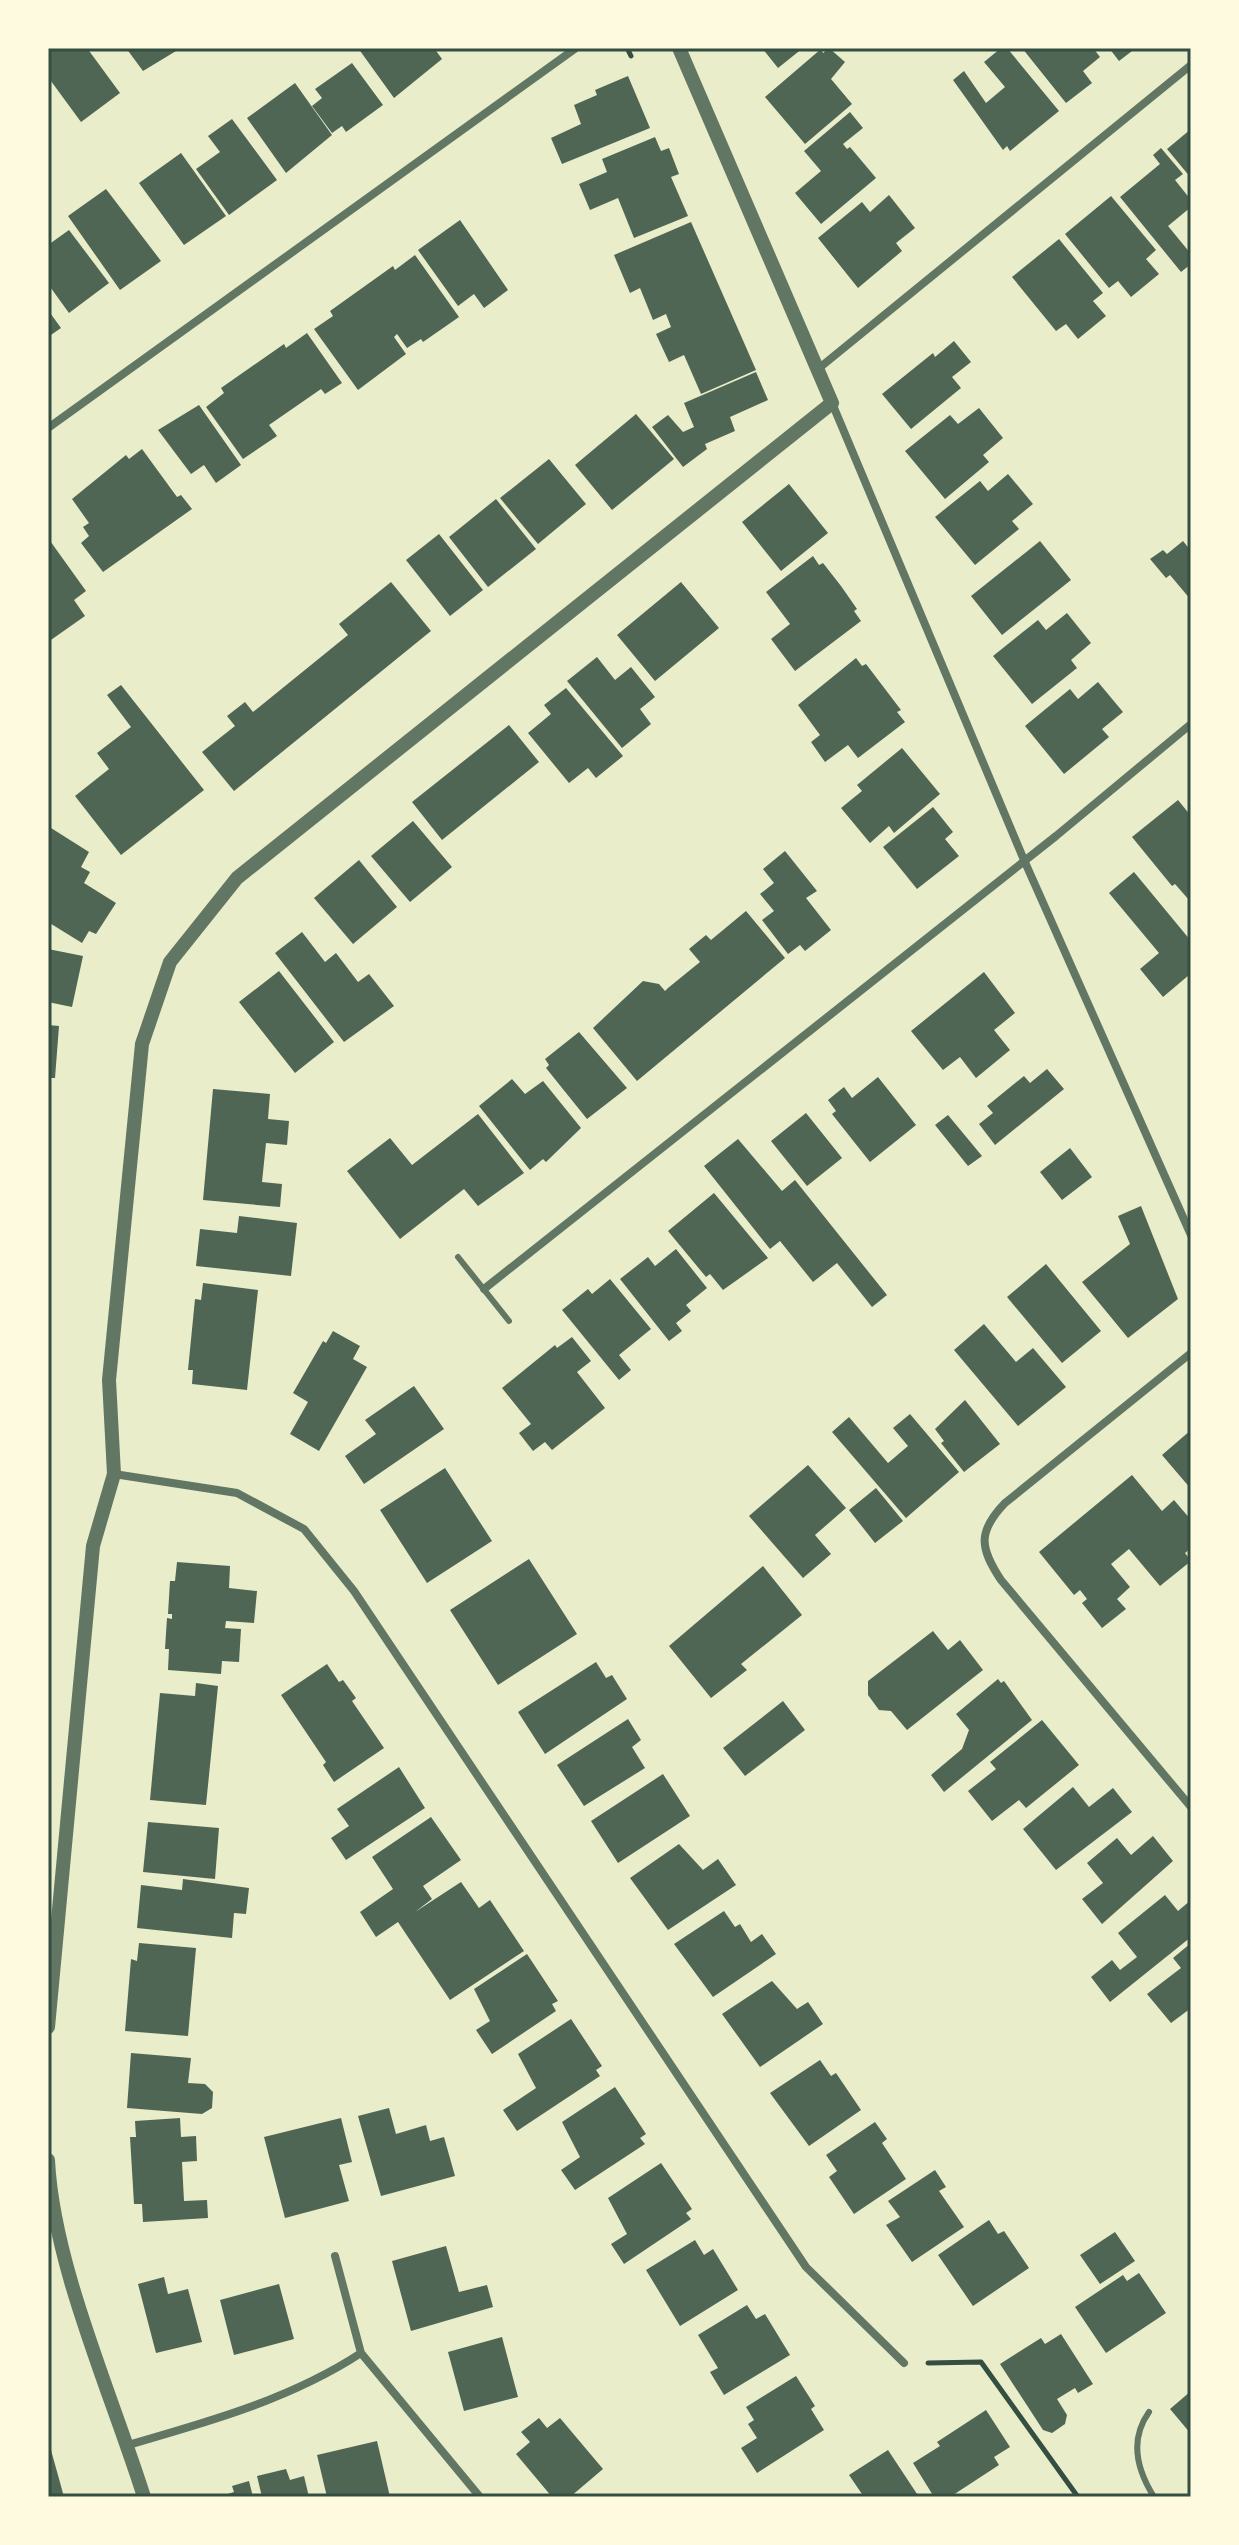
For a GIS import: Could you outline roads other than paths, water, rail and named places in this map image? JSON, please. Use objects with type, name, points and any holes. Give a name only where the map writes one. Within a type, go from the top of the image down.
[{"type":"street","points":[[48,428],[576,48]]},
{"type":"street","points":[[679,48],[818,369],[1024,860],[1191,1235]]},
{"type":"street","points":[[818,369],[1191,65]]},
{"type":"street","points":[[48,2027],[93,1546],[114,1474],[109,1380],[142,1044],[170,962],[237,878],[832,403]]},
{"type":"street","points":[[484,1289],[1191,724]]},
{"type":"street","points":[[1191,1353],[1005,1503],[991,1518],[983,1540],[987,1559],[1001,1580],[1191,1807]]},
{"type":"street","points":[[114,1474],[237,1493],[304,1529],[362,1602],[806,2267],[904,2363]]},
{"type":"street","points":[[48,2160],[49,2194],[76,2291],[144,2497]]},
{"type":"street","points":[[335,2256],[361,2353],[480,2497]]},
{"type":"street","points":[[128,2445],[259,2404],[331,2373],[361,2353]]},
{"type":"lane","points":[[458,1257],[509,1321]]},
{"type":"lane","points":[[1149,2412],[1140,2423],[1136,2445],[1138,2462],[1154,2497]]}]
